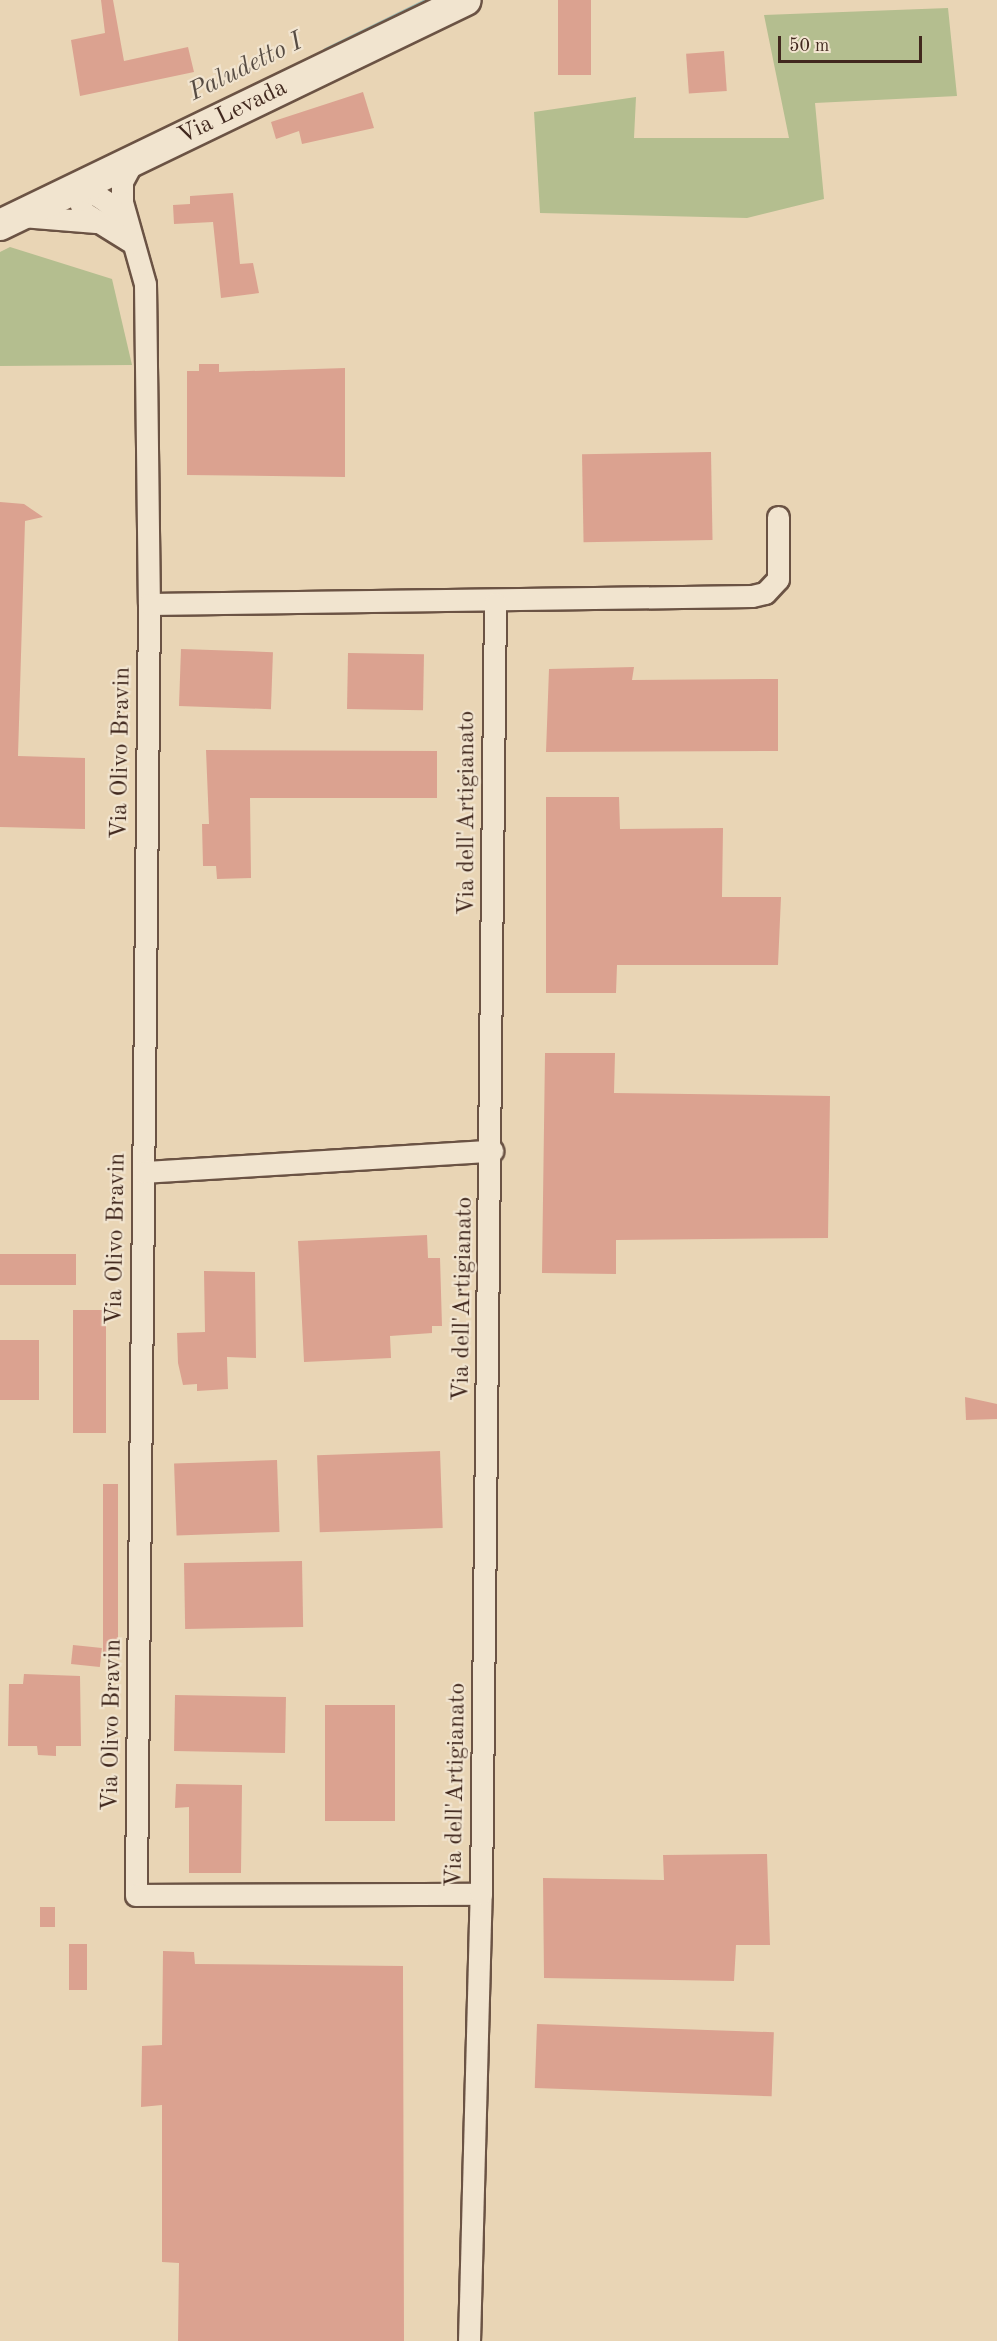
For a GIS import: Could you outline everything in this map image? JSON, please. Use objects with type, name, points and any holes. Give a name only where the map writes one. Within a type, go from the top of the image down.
[{"type":"main road","name":"Via Levada","points":[[10,221],[466,0]]},
{"type":"street","points":[[128,235],[122,183],[133,161]]},
{"type":"street","points":[[80,187],[107,202],[128,235]]},
{"type":"street","points":[[80,187],[83,212],[96,222],[128,235]]},
{"type":"street","points":[[10,221],[96,222]]},
{"type":"street","name":"Via Olivo Bravin","points":[[128,235],[145,284],[149,604],[136,1894],[481,1894]]},
{"type":"street","points":[[149,604],[495,603],[765,593],[778,579],[778,517]]},
{"type":"street","name":"Via dell'Artigianato","points":[[469,2341],[481,1894],[492,1151],[495,603]]},
{"type":"street","points":[[144,1172],[492,1151]]},
{"type":"green space","points":[[948,8],[957,96],[815,103],[824,199],[747,218],[540,213],[534,112],[636,97],[634,138],[789,138],[764,15]]},
{"type":"green space","points":[[10,247],[112,279],[132,365],[0,366],[0,252]]},
{"type":"building","points":[[101,0],[113,0],[124,61],[188,47],[194,72],[80,96],[71,40],[105,33]]},
{"type":"building","points":[[558,0],[591,0],[591,75],[558,75]]},
{"type":"building","points":[[724,51],[727,91],[689,94],[686,54]]},
{"type":"building","points":[[363,92],[374,128],[302,144],[299,131],[276,139],[271,122]]},
{"type":"building","points":[[233,193],[240,264],[253,263],[259,293],[221,298],[213,222],[174,224],[173,205],[190,204],[190,196]]},
{"type":"building","points":[[199,364],[219,364],[219,372],[345,368],[345,477],[187,475],[187,371],[199,371]]},
{"type":"building","points":[[711,452],[713,540],[584,542],[582,454]]},
{"type":"building","points":[[0,502],[24,504],[43,517],[25,521],[18,756],[85,758],[85,829],[0,827]]},
{"type":"building","points":[[181,649],[273,652],[271,709],[179,706]]},
{"type":"building","points":[[348,653],[424,654],[423,710],[347,709]]},
{"type":"building","points":[[634,667],[632,680],[778,679],[778,751],[546,752],[549,669]]},
{"type":"building","points":[[206,750],[437,751],[437,798],[250,798],[251,878],[217,879],[216,866],[203,866],[202,824],[209,824]]},
{"type":"building","points":[[546,797],[619,797],[620,829],[723,828],[722,897],[781,897],[778,965],[617,965],[616,993],[546,993]]},
{"type":"building","points":[[545,1053],[615,1053],[614,1093],[830,1096],[828,1238],[616,1240],[616,1274],[542,1273]]},
{"type":"building","points":[[427,1235],[428,1258],[440,1258],[442,1326],[432,1326],[432,1333],[390,1336],[391,1358],[304,1362],[298,1241]]},
{"type":"building","points":[[0,1254],[76,1254],[76,1285],[0,1285]]},
{"type":"building","points":[[204,1271],[255,1272],[256,1358],[227,1357],[228,1389],[197,1391],[197,1384],[183,1385],[178,1363],[177,1333],[205,1332]]},
{"type":"building","points":[[73,1310],[106,1310],[106,1433],[73,1433]]},
{"type":"building","points":[[0,1340],[39,1340],[39,1400],[0,1400]]},
{"type":"building","points":[[965,1397],[997,1404],[997,1419],[966,1420]]},
{"type":"building","points":[[440,1451],[443,1528],[320,1532],[317,1455]]},
{"type":"building","points":[[277,1460],[280,1532],[177,1536],[174,1464]]},
{"type":"building","points":[[103,1484],[118,1484],[118,1657],[103,1657]]},
{"type":"building","points":[[302,1561],[303,1627],[185,1629],[184,1563]]},
{"type":"building","points":[[73,1645],[102,1648],[100,1667],[71,1664]]},
{"type":"building","points":[[24,1674],[80,1676],[81,1746],[56,1746],[56,1756],[38,1755],[37,1746],[8,1746],[9,1684],[23,1684]]},
{"type":"building","points":[[175,1695],[286,1697],[285,1753],[174,1751]]},
{"type":"building","points":[[325,1705],[395,1705],[395,1821],[325,1821]]},
{"type":"building","points":[[176,1784],[242,1785],[241,1873],[189,1873],[189,1807],[175,1808]]},
{"type":"building","points":[[767,1854],[770,1945],[736,1945],[734,1981],[544,1978],[543,1878],[664,1880],[663,1855]]},
{"type":"building","points":[[40,1907],[55,1907],[55,1927],[40,1927]]},
{"type":"building","points":[[69,1944],[87,1944],[87,1990],[69,1990]]},
{"type":"building","points":[[163,1951],[194,1952],[195,1964],[403,1966],[404,2341],[178,2341],[179,2263],[162,2262],[162,2105],[141,2107],[142,2046],[162,2045]]},
{"type":"building","points":[[537,2024],[774,2032],[772,2096],[535,2088]]},
{"type":"waterway","name":"Paludetto I","points":[[326,51],[430,0]]}]
